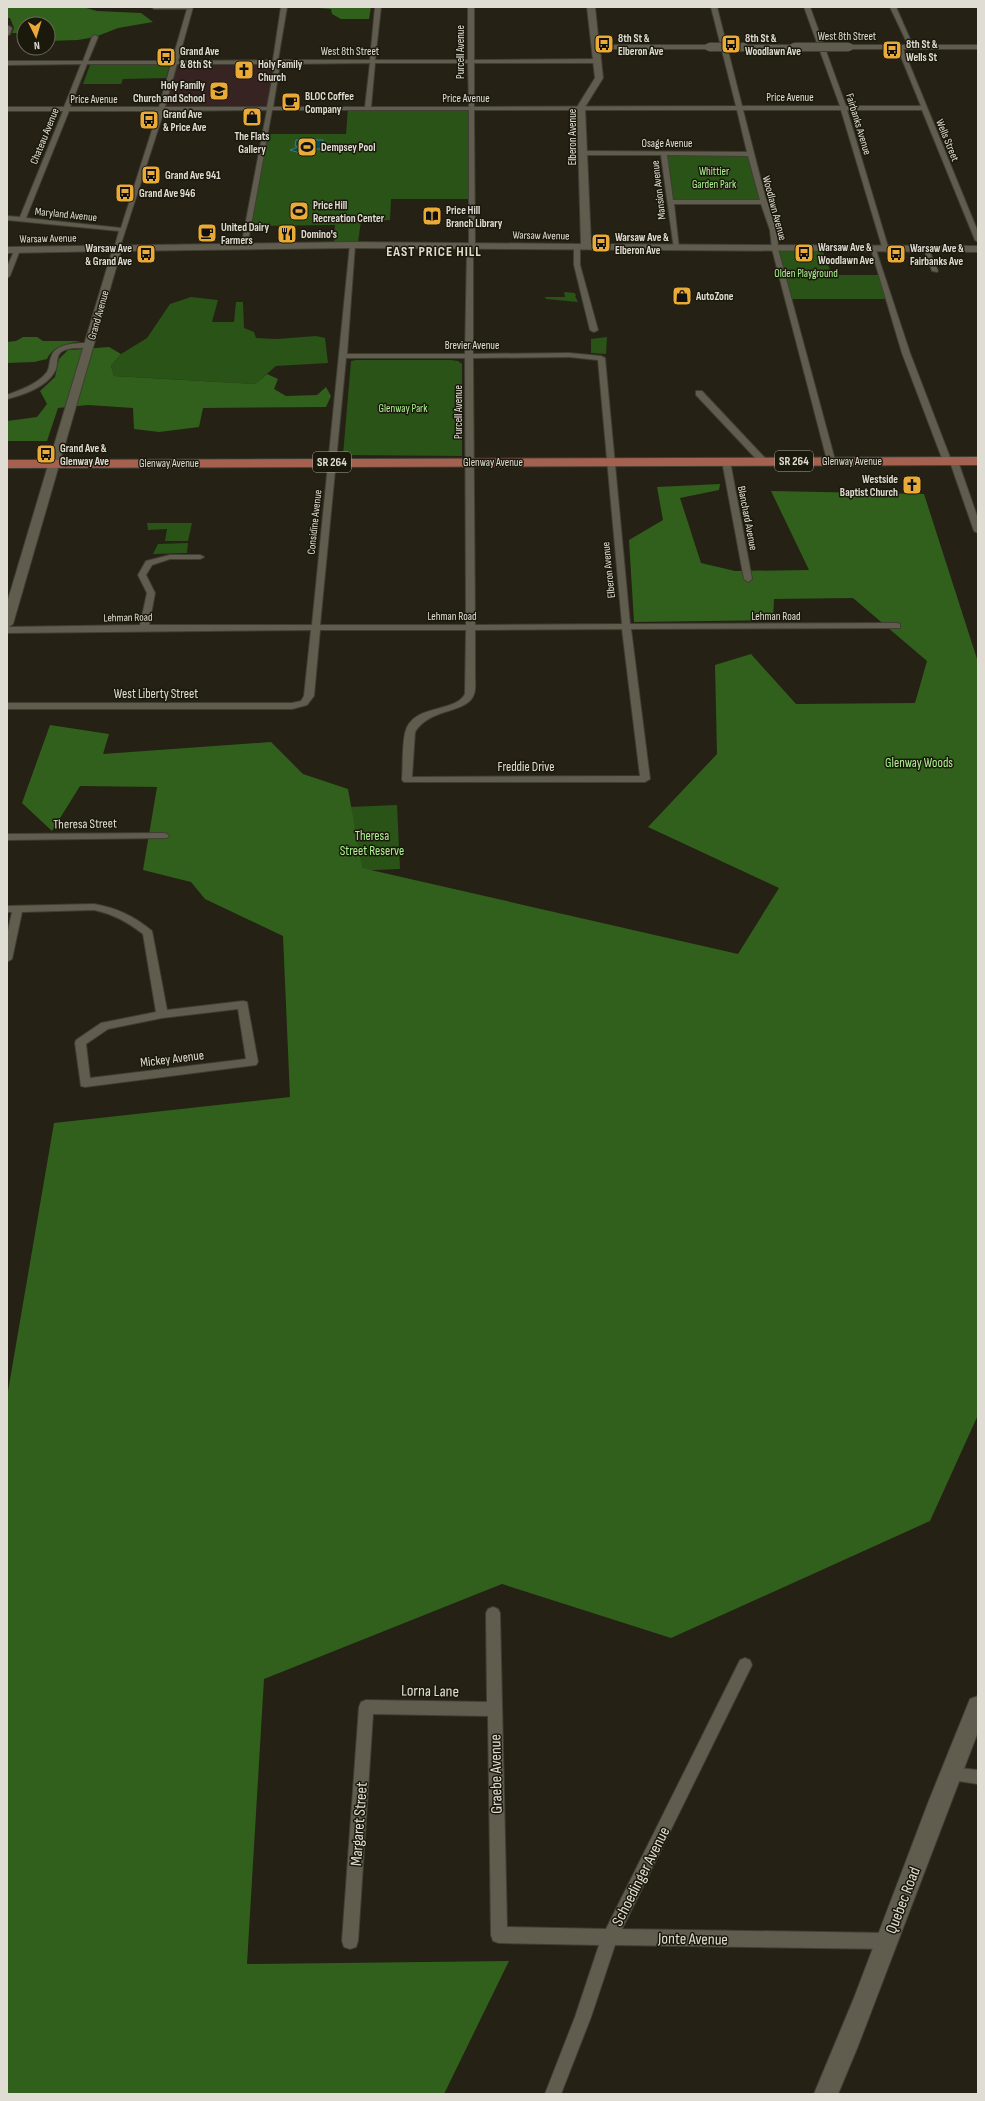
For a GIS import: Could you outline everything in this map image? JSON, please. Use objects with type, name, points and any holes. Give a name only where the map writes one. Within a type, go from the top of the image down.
[{"type":"main road","name":"Glenway Avenue","points":[[7,464],[831,460],[978,461]]},
{"type":"street","points":[[154,7],[190,8]]},
{"type":"street","points":[[244,247],[278,65],[275,59],[284,7]]},
{"type":"street","points":[[368,108],[378,7]]},
{"type":"street","name":"Purcell Avenue","points":[[407,780],[410,732],[413,726],[428,714],[462,704],[469,697],[471,627],[469,356],[470,250],[472,246],[471,7]]},
{"type":"street","name":"Elberon Avenue","points":[[582,247],[583,153],[581,107],[599,78],[597,47],[591,7]]},
{"type":"street","name":"Woodlawn Avenue","points":[[714,7],[740,107],[750,154],[766,205],[775,239],[775,249],[831,460]]},
{"type":"street","name":"Fairbanks Avenue","points":[[807,7],[843,107],[886,250]]},
{"type":"street","points":[[893,7],[912,47]]},
{"type":"street","name":"Grand Avenue","points":[[7,624],[117,249],[162,108],[173,62],[190,8]]},
{"type":"street","points":[[7,34],[10,28]]},
{"type":"street","name":"Chateau Avenue","points":[[22,220],[83,63],[95,37]]},
{"type":"street","name":"West 8th Street","points":[[597,47],[978,47]]},
{"type":"street","name":"Wells Street","points":[[900,47],[978,240]]},
{"type":"street","name":"West 8th Street","points":[[7,63],[598,61]]},
{"type":"street","name":"Price Avenue","points":[[7,109],[581,107],[925,108]]},
{"type":"street","name":"Osage Avenue","points":[[583,153],[750,154]]},
{"type":"street","name":"Mansion Avenue","points":[[664,153],[676,248]]},
{"type":"street","points":[[670,202],[764,202]]},
{"type":"street","name":"Maryland Avenue","points":[[7,218],[124,230]]},
{"type":"street","name":"Warsaw Avenue","points":[[7,250],[352,245],[873,250],[978,249]]},
{"type":"street","name":"Considine Avenue","points":[[304,703],[309,696],[343,356],[352,245]]},
{"type":"street","points":[[582,247],[577,265],[594,330]]},
{"type":"street","points":[[7,276],[17,250]]},
{"type":"street","points":[[873,250],[906,353],[978,531]]},
{"type":"street","points":[[926,250],[935,271]]},
{"type":"street","points":[[7,397],[32,386],[47,376],[52,371],[54,357],[58,351],[72,346],[89,345]]},
{"type":"street","name":"Brevier Avenue","points":[[343,356],[569,355],[601,358]]},
{"type":"street","name":"Elberon Avenue","points":[[601,358],[626,626],[645,779]]},
{"type":"street","points":[[699,393],[763,461]]},
{"type":"street","name":"Blanchard Avenue","points":[[726,461],[748,579]]},
{"type":"street","points":[[144,628],[151,593],[142,575],[149,563],[170,557],[200,557]]},
{"type":"street","name":"Lehman Road","points":[[7,630],[144,628],[897,626]]},
{"type":"street","name":"West Liberty Street","points":[[7,706],[292,706],[304,703]]},
{"type":"street","name":"Freddie Drive","points":[[407,780],[645,779]]},
{"type":"street","name":"Theresa Street","points":[[7,837],[164,836]]},
{"type":"street","points":[[7,909],[94,907],[116,911],[128,917],[148,933],[162,1014]]},
{"type":"street","points":[[7,959],[18,909]]},
{"type":"street","name":"Mickey Avenue","points":[[243,1005],[252,1062],[85,1083],[80,1043],[105,1026],[162,1014],[243,1005]]},
{"type":"street","name":"Graebe Avenue","points":[[492,1613],[499,1935]]},
{"type":"street","name":"Schoedinger Avenue","points":[[553,2094],[583,2016],[610,1937],[745,1665]]},
{"type":"street","name":"Quebec Road","points":[[826,2094],[851,2036],[950,1774],[978,1706]]},
{"type":"street","name":"Lorna Lane","points":[[366,1707],[494,1709]]},
{"type":"street","name":"Margaret Street","points":[[350,1941],[366,1707]]},
{"type":"street","points":[[950,1774],[978,1777]]},
{"type":"street","name":"Jonte Avenue","points":[[499,1935],[887,1941]]},
{"type":"shaded area","name":"Holy Family Church and School","points":[[173,62],[277,62],[269,108],[162,108]]},
{"type":"green space","points":[[7,7],[83,7],[97,11],[141,13],[153,22],[118,28],[95,37],[78,40],[56,41],[56,16],[16,16],[16,33],[12,33],[14,28],[10,18],[7,18]]},
{"type":"green space","points":[[305,7],[371,7],[369,19],[341,19],[332,14],[331,9]]},
{"type":"green space","points":[[170,64],[166,78],[123,79],[121,84],[83,84],[90,65]]},
{"type":"green space","name":"Price Hill Recreation Center","points":[[348,108],[471,108],[471,199],[391,199],[390,220],[361,221],[358,242],[334,243],[335,225],[248,226],[264,134],[346,134]]},
{"type":"green space","name":"Whittier Garden Park","points":[[664,153],[751,154],[764,202],[670,202]]},
{"type":"green space","name":"Olden Playground","points":[[775,249],[822,249],[832,275],[880,275],[888,299],[788,299]]},
{"type":"green space","points":[[564,292],[575,293],[578,302],[546,299],[545,297],[565,297]]},
{"type":"green space","points":[[191,297],[218,300],[212,322],[234,322],[236,302],[243,302],[244,328],[254,332],[256,338],[277,339],[316,336],[325,338],[328,363],[276,366],[255,384],[114,376],[111,366],[121,354],[147,338],[170,304]]},
{"type":"green space","points":[[23,337],[37,337],[43,341],[81,341],[66,344],[57,348],[47,359],[34,362],[7,363],[7,342],[16,341]]},
{"type":"green space","points":[[607,337],[606,354],[591,353],[591,339]]},
{"type":"green space","points":[[109,347],[121,354],[111,366],[114,376],[255,384],[267,374],[278,379],[274,389],[286,396],[317,395],[326,387],[331,396],[326,407],[203,408],[199,427],[159,432],[134,429],[133,408],[88,405],[58,408],[47,441],[7,441],[7,421],[37,417],[47,404],[40,391],[55,377],[59,359],[68,350]]},
{"type":"green space","name":"Glenway Park","points":[[451,360],[458,361],[462,364],[462,456],[343,455],[351,361]]},
{"type":"green space","name":"Glenway Woods","points":[[720,484],[719,490],[680,498],[701,563],[735,571],[809,570],[771,491],[924,494],[978,662],[978,1415],[930,1521],[671,1638],[502,1584],[264,1679],[247,1964],[509,1961],[444,2094],[7,2094],[7,1397],[54,1123],[290,1097],[283,936],[205,899],[191,882],[143,870],[157,787],[80,786],[52,831],[22,803],[50,725],[109,734],[103,754],[271,742],[303,774],[348,789],[362,868],[738,954],[779,888],[648,827],[717,754],[715,665],[751,654],[796,704],[915,703],[927,661],[853,598],[774,599],[773,620],[634,622],[629,540],[663,520],[657,487]]},
{"type":"green space","points":[[147,523],[192,523],[188,541],[165,541],[167,529],[148,530]]},
{"type":"green space","points":[[188,543],[187,553],[153,554],[158,544]]},
{"type":"green space","name":"Theresa Street Reserve","points":[[397,805],[400,869],[173,878],[177,837],[348,807]]},
{"type":"water","points":[[296,140],[323,140],[321,149],[313,149],[314,146],[312,146],[311,150],[314,152],[300,153],[290,150],[301,146],[295,146]]},
{"type":"place","name":"8th St & Elberon Ave","points":[[604,44]]},
{"type":"place","name":"8th St & Woodlawn Ave","points":[[731,44]]},
{"type":"place","name":"8th St & Wells St","points":[[892,50]]},
{"type":"place","name":"Grand Ave & 8th St","points":[[166,57]]},
{"type":"place","name":"Holy Family Church","points":[[244,70]]},
{"type":"place","name":"Holy Family Church and School","points":[[219,91]]},
{"type":"place","name":"BLOC Coffee Company","points":[[291,102]]},
{"type":"place","name":"The Flats Gallery","points":[[252,117]]},
{"type":"place","name":"Grand Ave & Price Ave","points":[[149,120]]},
{"type":"place","name":"Dempsey Pool","points":[[307,147]]},
{"type":"place","name":"Grand Ave 941","points":[[151,175]]},
{"type":"place","name":"Grand Ave 946","points":[[125,193]]},
{"type":"place","name":"Price Hill Recreation Center","points":[[299,211]]},
{"type":"place","name":"Price Hill Branch Library","points":[[432,216]]},
{"type":"place","name":"United Dairy Farmers","points":[[207,233]]},
{"type":"place","name":"Domino's","points":[[287,234]]},
{"type":"place","name":"Warsaw Ave & Elberon Ave","points":[[601,243]]},
{"type":"place","name":"Warsaw Ave & Woodlawn Ave","points":[[804,253]]},
{"type":"place","name":"Warsaw Ave & Grand Ave","points":[[146,254]]},
{"type":"place","name":"Warsaw Ave & Fairbanks Ave","points":[[896,254]]},
{"type":"place","name":"AutoZone","points":[[682,296]]},
{"type":"place","name":"Grand Ave & Glenway Ave","points":[[46,454]]},
{"type":"place","name":"Westside Baptist Church","points":[[912,485]]},
{"type":"district","name":"EAST PRICE HILL","points":[[434,251]]}]
